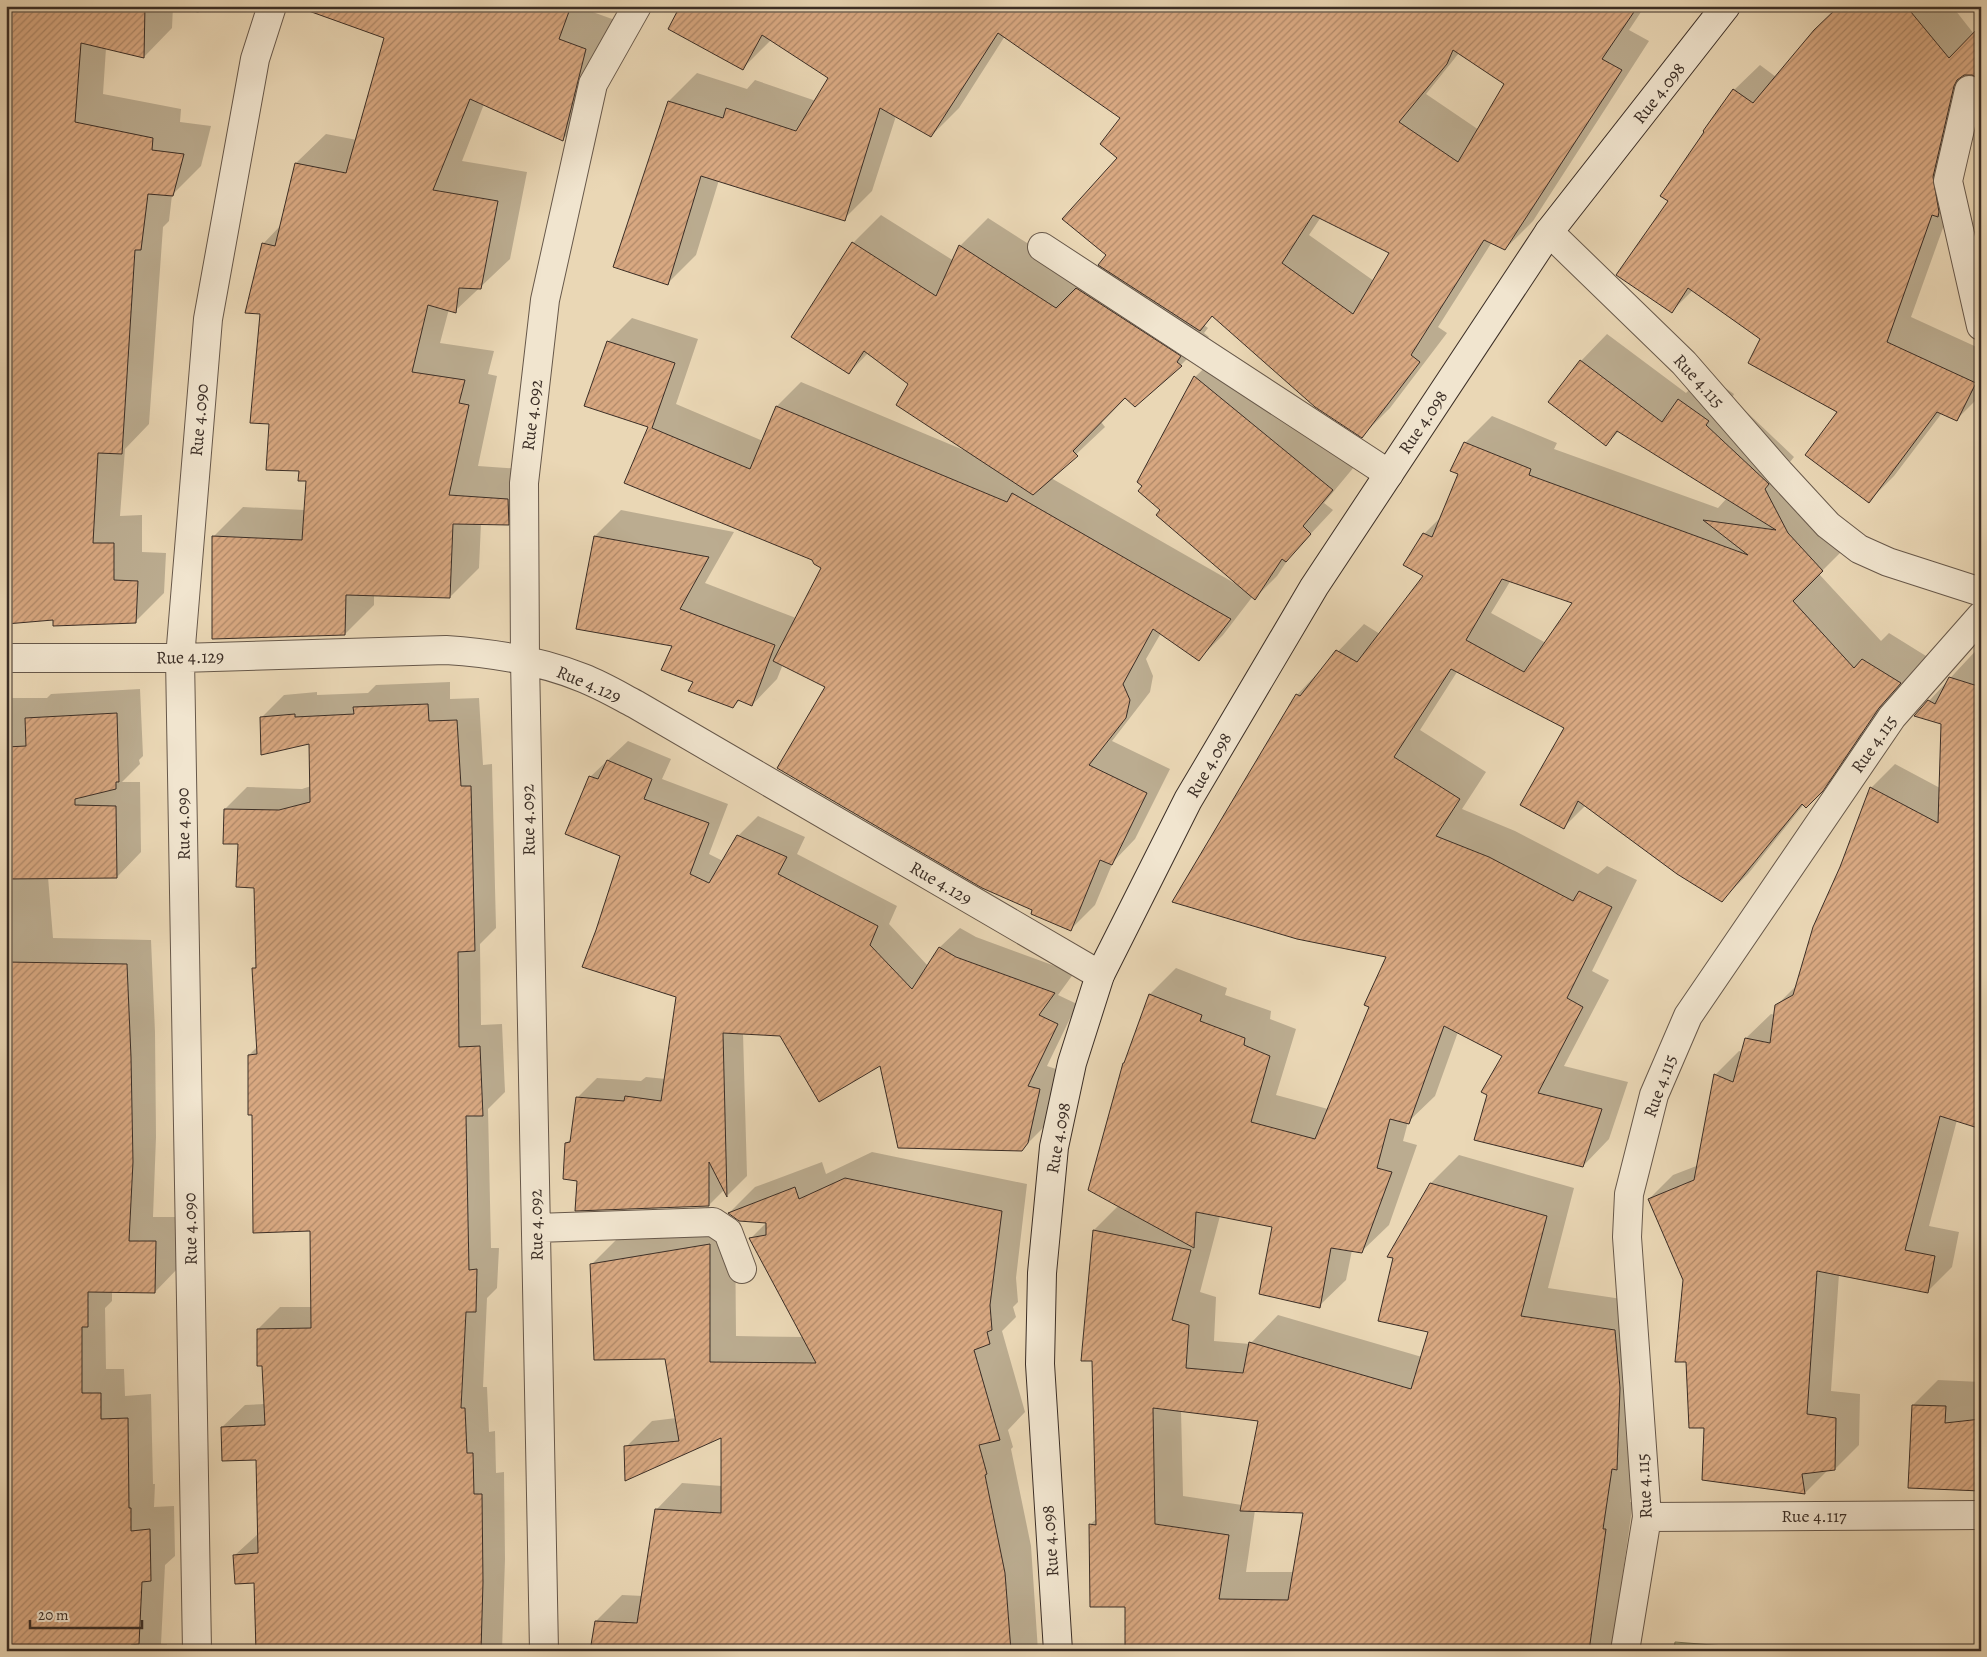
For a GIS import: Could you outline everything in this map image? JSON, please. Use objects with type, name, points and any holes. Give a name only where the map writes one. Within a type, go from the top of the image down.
[{"type":"street","name":"Rue 4.090","points":[[197,1651],[180,658],[208,319],[255,59],[272,6]]},
{"type":"street","name":"Rue 4.092","points":[[544,1651],[524,660],[524,483],[545,300],[593,84],[637,6]]},
{"type":"street","name":"Rue 4.098","points":[[1058,1651],[1040,1373],[1042,1273],[1054,1147],[1072,1063],[1100,975],[1188,800],[1314,587],[1549,232],[1726,6]]},
{"type":"street","points":[[1969,90],[1948,181],[1981,326]]},
{"type":"street","name":"Rue 4.115","points":[[1549,232],[1684,363],[1828,525],[1859,549],[1888,562],[1981,592]]},
{"type":"street","points":[[1042,247],[1389,474]]},
{"type":"street","name":"Rue 4.115","points":[[1625,1651],[1648,1517],[1626,1237],[1629,1194],[1654,1096],[1688,1016],[1704,992],[1892,718],[1981,616]]},
{"type":"street","name":"Rue 4.129","points":[[6,658],[180,658],[446,650],[486,652],[524,660],[583,678],[635,704],[1100,975]]},
{"type":"street","points":[[536,1228],[713,1222],[728,1232],[742,1268]]},
{"type":"street","name":"Rue 4.117","points":[[1648,1517],[1981,1515]]},
{"type":"green space","points":[[1675,1642],[1787,1651],[1674,1651]]},
{"type":"building","points":[[6,6],[145,6],[144,58],[81,43],[75,122],[153,138],[152,150],[184,154],[173,196],[148,194],[141,250],[135,250],[122,454],[98,453],[93,543],[114,543],[114,580],[138,581],[136,623],[53,626],[53,620],[6,624]]},
{"type":"building","points":[[307,6],[571,6],[559,39],[586,49],[563,141],[470,99],[433,190],[498,201],[481,289],[459,288],[456,313],[428,305],[412,372],[465,380],[459,403],[469,405],[449,495],[508,499],[509,525],[453,524],[450,598],[346,595],[345,635],[212,639],[212,536],[302,540],[306,481],[298,481],[299,471],[266,470],[269,424],[250,423],[260,314],[245,313],[262,243],[275,246],[295,163],[346,173],[384,38],[306,10]]},
{"type":"building","points":[[680,6],[1638,6],[1602,59],[1622,70],[1505,250],[1484,240],[1411,355],[1420,362],[1362,438],[1315,407],[1212,316],[1200,331],[1098,265],[1106,255],[1062,219],[1117,158],[1100,144],[1120,118],[998,33],[931,137],[880,108],[845,221],[701,176],[668,285],[613,267],[668,101],[723,118],[726,108],[796,131],[828,78],[762,35],[743,70],[668,29]],"holes":[[[1453,50],[1504,84],[1458,162],[1399,122],[1447,64]],[[1313,215],[1389,253],[1353,314],[1282,263]]]},
{"type":"building","points":[[1839,6],[1906,6],[1949,58],[1981,25],[1981,76],[1978,78],[1972,75],[1964,75],[1957,80],[1954,86],[1933,177],[1939,212],[1938,217],[1932,215],[1887,342],[1976,383],[1957,421],[1937,412],[1869,503],[1805,455],[1837,412],[1748,363],[1760,339],[1688,288],[1672,313],[1616,275],[1668,201],[1660,196],[1733,89],[1753,103],[1814,30]]},
{"type":"building","points":[[852,242],[936,296],[959,245],[1056,308],[1076,288],[1181,356],[1177,362],[1182,366],[1135,407],[1125,398],[1073,451],[1078,456],[1033,495],[896,405],[908,384],[864,351],[849,374],[791,337]]},
{"type":"building","points":[[607,341],[675,363],[652,428],[750,469],[776,406],[1007,502],[1012,493],[1231,619],[1199,661],[1153,629],[1123,684],[1130,700],[1126,718],[1089,765],[1147,793],[1112,865],[1100,860],[1071,931],[1031,914],[1032,910],[982,888],[777,768],[825,687],[773,661],[821,568],[814,564],[812,560],[624,483],[648,427],[584,406]]},
{"type":"building","points":[[1580,360],[1662,422],[1678,399],[1709,421],[1706,425],[1769,484],[1765,489],[1788,533],[1823,571],[1793,601],[1854,668],[1862,659],[1901,683],[1879,708],[1823,791],[1806,808],[1802,804],[1722,902],[1677,874],[1578,801],[1564,829],[1520,805],[1564,728],[1451,669],[1394,757],[1460,799],[1436,836],[1489,857],[1573,901],[1579,891],[1612,907],[1567,998],[1583,1007],[1538,1093],[1602,1109],[1583,1167],[1474,1140],[1487,1095],[1481,1092],[1502,1056],[1444,1026],[1409,1124],[1390,1119],[1377,1168],[1392,1172],[1362,1253],[1331,1248],[1320,1308],[1259,1294],[1272,1227],[1196,1212],[1194,1248],[1088,1190],[1123,1063],[1149,994],[1202,1015],[1200,1021],[1245,1038],[1244,1045],[1270,1056],[1251,1122],[1315,1139],[1369,1007],[1364,1005],[1386,957],[1297,939],[1172,902],[1296,694],[1300,696],[1336,650],[1357,662],[1423,576],[1403,565],[1423,533],[1432,537],[1458,474],[1450,471],[1464,442],[1531,469],[1529,475],[1748,555],[1703,520],[1776,530],[1617,431],[1606,446],[1548,402]],"holes":[[[1502,579],[1572,603],[1524,672],[1466,640]]]},
{"type":"building","points":[[1194,376],[1333,490],[1303,526],[1311,534],[1286,562],[1282,559],[1255,600],[1156,515],[1160,510],[1138,491],[1142,486],[1137,482]]},
{"type":"building","points":[[594,536],[709,557],[680,609],[775,645],[752,706],[738,700],[733,708],[688,691],[693,682],[661,670],[672,646],[576,629]]},
{"type":"building","points":[[1949,677],[1981,687],[1981,1129],[1940,1116],[1905,1250],[1935,1256],[1928,1293],[1817,1271],[1807,1414],[1836,1418],[1835,1470],[1802,1474],[1805,1494],[1702,1480],[1704,1428],[1689,1428],[1686,1362],[1675,1362],[1683,1280],[1648,1199],[1694,1180],[1714,1074],[1733,1082],[1745,1038],[1770,1043],[1775,1005],[1793,995],[1813,927],[1840,867],[1870,787],[1938,823],[1941,724],[1914,716],[1928,700],[1935,704]]},
{"type":"building","points":[[428,704],[429,721],[457,720],[461,786],[471,786],[475,951],[458,952],[459,1047],[480,1046],[483,1116],[466,1116],[469,1270],[477,1269],[476,1312],[466,1312],[461,1408],[465,1408],[467,1453],[473,1453],[474,1494],[482,1494],[483,1582],[481,1651],[256,1651],[254,1583],[235,1584],[233,1555],[258,1553],[256,1460],[222,1461],[221,1427],[265,1425],[262,1366],[257,1366],[257,1329],[311,1328],[310,1231],[253,1233],[252,1115],[248,1115],[248,1055],[257,1054],[252,968],[256,968],[254,888],[236,887],[238,844],[223,844],[224,809],[279,810],[310,802],[309,744],[261,755],[260,717],[295,714],[295,717],[354,714],[353,707]]},
{"type":"building","points":[[117,713],[119,782],[116,782],[116,789],[75,799],[75,805],[116,806],[117,878],[6,879],[6,747],[26,746],[25,718]]},
{"type":"building","points":[[607,760],[652,779],[644,799],[709,823],[690,874],[709,883],[737,835],[787,857],[778,874],[878,926],[870,945],[912,989],[939,947],[956,957],[1055,993],[1039,1015],[1058,1024],[1028,1086],[1040,1089],[1028,1143],[1022,1151],[898,1148],[880,1066],[819,1102],[780,1036],[723,1033],[727,1197],[709,1162],[709,1206],[575,1211],[577,1181],[563,1179],[565,1143],[570,1142],[576,1097],[624,1101],[625,1096],[661,1101],[676,997],[582,967],[620,856],[565,834],[589,776],[598,779]]},
{"type":"building","points":[[6,962],[127,964],[133,1162],[129,1241],[156,1241],[155,1293],[88,1292],[88,1327],[82,1327],[82,1393],[101,1393],[101,1419],[128,1418],[131,1531],[150,1529],[151,1581],[142,1582],[139,1644],[131,1645],[131,1651],[8,1651],[6,1505],[10,1504],[12,1413],[6,1414]]},
{"type":"building","points":[[845,1178],[1002,1211],[990,1305],[992,1330],[987,1332],[990,1344],[974,1350],[1000,1440],[979,1445],[987,1474],[985,1475],[1005,1573],[1011,1651],[590,1651],[595,1621],[637,1623],[655,1509],[721,1513],[721,1438],[625,1481],[624,1446],[679,1441],[665,1359],[594,1360],[590,1264],[710,1244],[710,1362],[816,1363],[749,1238],[766,1235],[766,1223],[739,1221],[728,1213],[795,1187],[799,1199]]},
{"type":"building","points":[[1430,1183],[1547,1216],[1521,1316],[1615,1330],[1620,1388],[1617,1470],[1612,1469],[1603,1529],[1606,1529],[1589,1651],[1125,1651],[1125,1607],[1090,1607],[1089,1524],[1096,1525],[1092,1361],[1081,1361],[1093,1230],[1191,1250],[1172,1320],[1189,1325],[1186,1368],[1243,1373],[1249,1342],[1411,1389],[1428,1332],[1378,1321],[1393,1258],[1387,1257]],"holes":[[[1153,1408],[1258,1421],[1240,1511],[1303,1513],[1288,1600],[1219,1599],[1229,1535],[1155,1524]]]},
{"type":"building","points":[[1912,1405],[1946,1406],[1945,1423],[1981,1419],[1981,1491],[1908,1488]]}]
